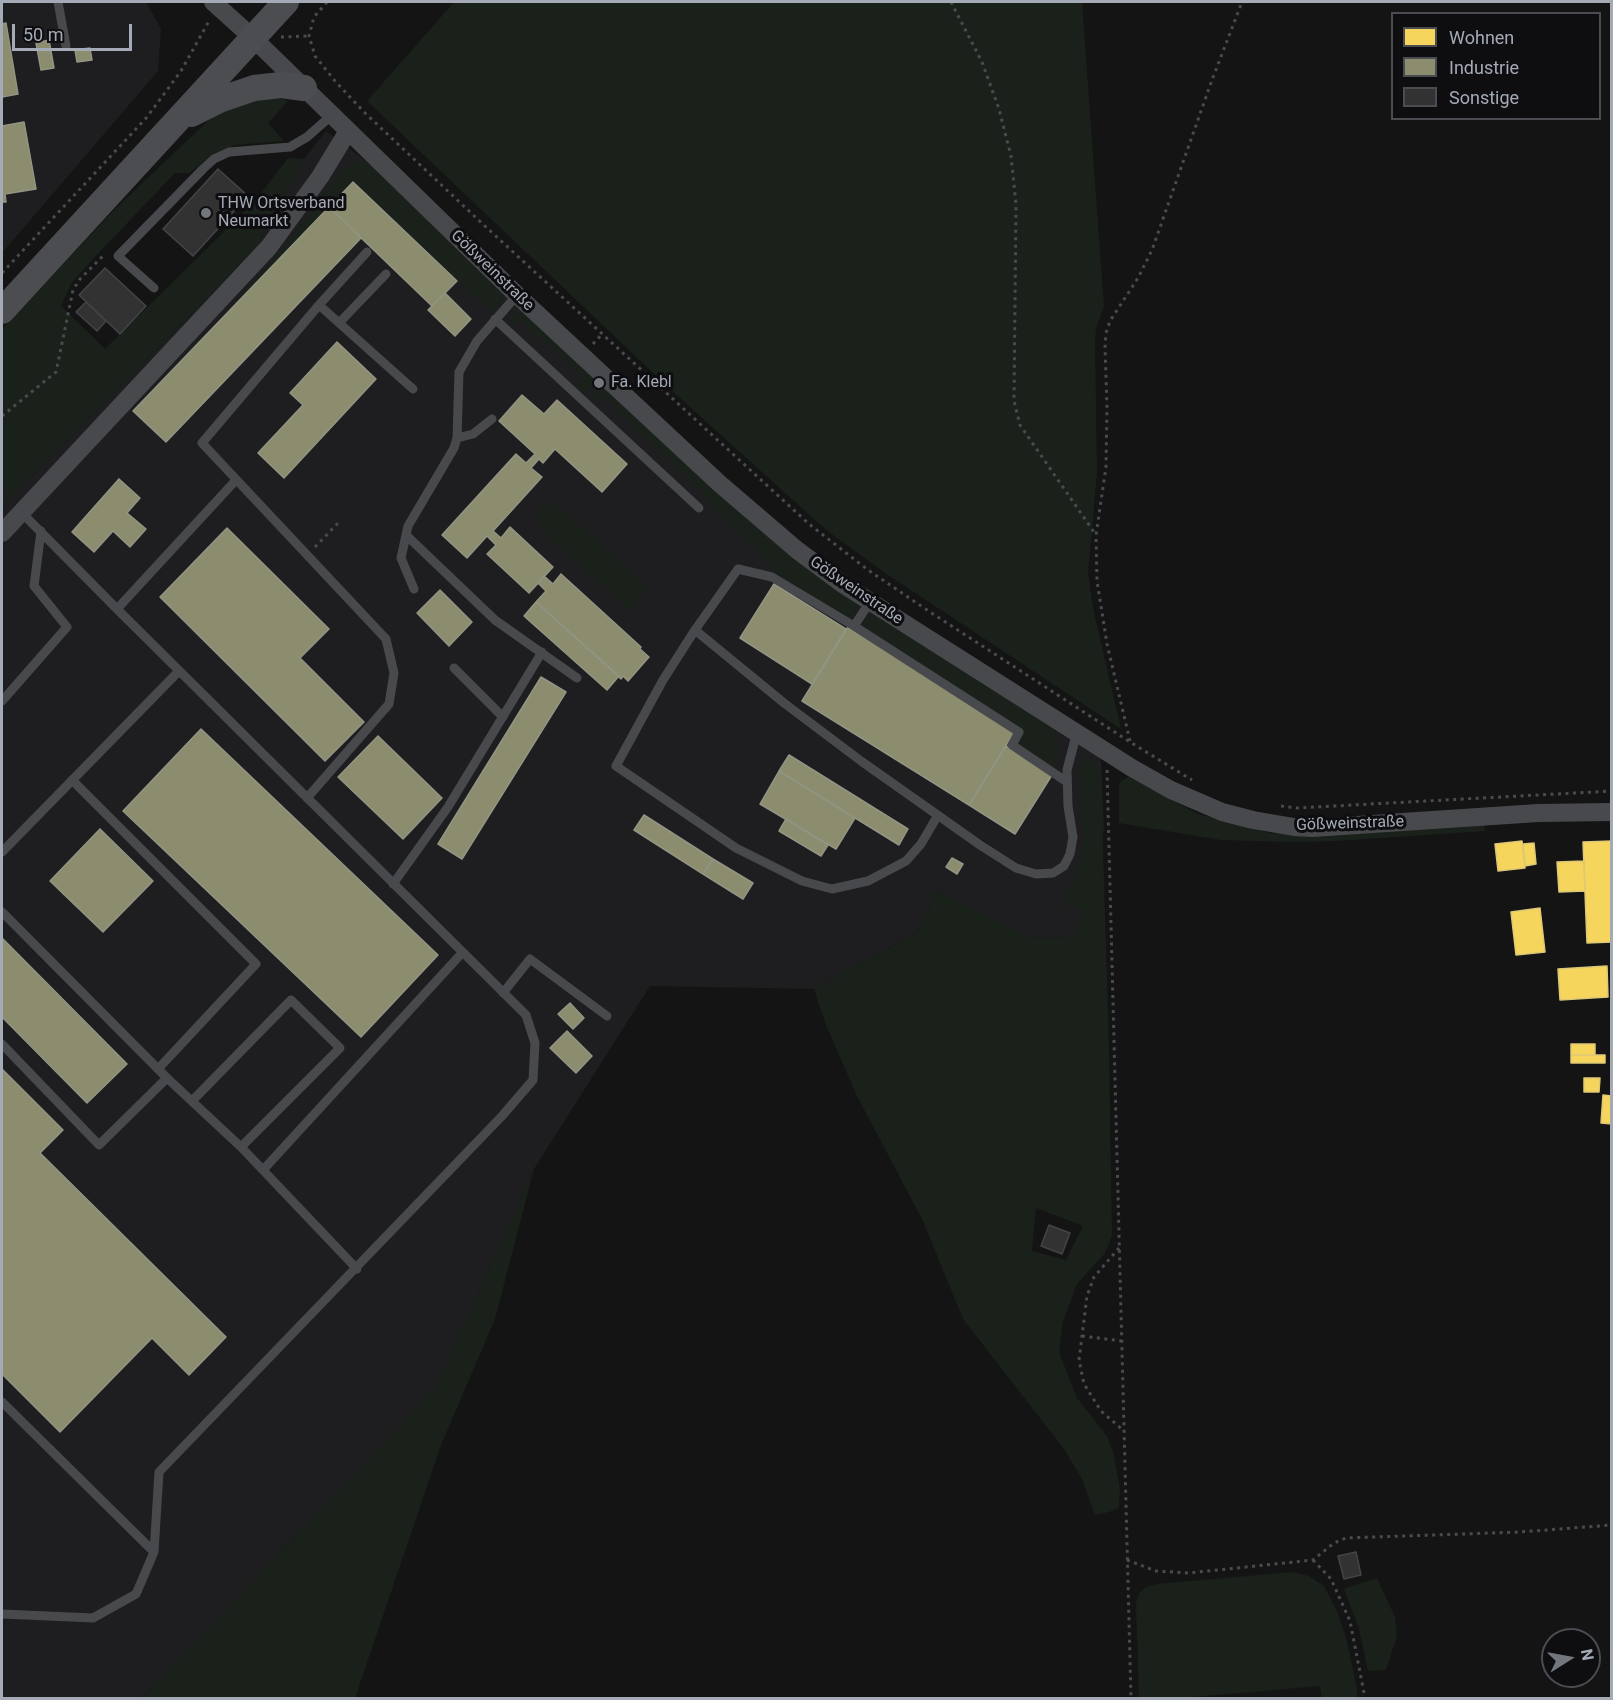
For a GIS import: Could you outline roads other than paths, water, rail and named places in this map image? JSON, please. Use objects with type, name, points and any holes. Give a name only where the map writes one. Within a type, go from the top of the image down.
[{"type":"main road","points":[[2,311],[286,2]]},
{"type":"main road","points":[[176,123],[219,100],[254,88],[281,85],[304,88]]},
{"type":"street","name":"Gößweinstraße","points":[[216,4],[517,295],[720,484],[819,568],[1132,768],[1196,802],[1222,812],[1294,827],[1312,828],[1538,813],[1611,812]]},
{"type":"street","points":[[2,533],[270,247],[320,177],[348,131]]},
{"type":"lane","points":[[58,2],[66,46]]},
{"type":"lane","points":[[154,288],[118,256],[202,169],[214,159],[230,152],[290,147],[308,137],[332,115]]},
{"type":"lane","points":[[307,798],[389,704],[394,673],[386,639],[202,443],[367,252]]},
{"type":"lane","points":[[339,323],[386,274]]},
{"type":"lane","points":[[414,588],[401,558],[408,526],[446,465],[457,438],[459,372],[465,359],[495,319],[517,295]]},
{"type":"lane","points":[[319,305],[413,389]]},
{"type":"lane","points":[[495,319],[699,508]]},
{"type":"lane","points":[[457,438],[472,434],[492,419]]},
{"type":"lane","points":[[117,609],[236,480]]},
{"type":"lane","points":[[2,1614],[93,1618],[136,1594],[154,1552],[159,1473],[494,1125],[533,1080],[535,1043],[526,1015],[21,512]]},
{"type":"lane","points":[[2,701],[67,627],[34,586],[41,531]]},
{"type":"lane","points":[[406,535],[495,620],[577,678]]},
{"type":"lane","points":[[938,815],[921,843],[906,861],[868,881],[832,889],[802,881],[736,848],[616,766],[663,680],[738,569],[772,577],[855,626],[1020,732],[1011,746],[1067,782]]},
{"type":"lane","points":[[855,626],[870,602]]},
{"type":"lane","points":[[695,630],[783,703],[938,815],[1016,868],[1036,874],[1053,873],[1064,866],[1070,854],[1073,837],[1067,770],[1077,732]]},
{"type":"lane","points":[[393,884],[448,807],[542,652]]},
{"type":"lane","points":[[454,668],[503,717]]},
{"type":"lane","points":[[2,852],[180,672]]},
{"type":"lane","points":[[72,780],[256,964],[158,1069]]},
{"type":"lane","points":[[2,912],[167,1078],[242,1147],[357,1269]]},
{"type":"lane","points":[[263,1170],[462,953]]},
{"type":"lane","points":[[503,993],[530,959],[607,1016]]},
{"type":"lane","points":[[192,1101],[291,1000],[340,1048],[242,1147]]},
{"type":"lane","points":[[2,1044],[99,1145],[167,1078]]},
{"type":"lane","points":[[2,1402],[154,1552]]},
{"type":"place","name":"THW Ortsverband Neumarkt","points":[[206,213]]},
{"type":"place","name":"Fa. Klebl","points":[[599,383]]}]
